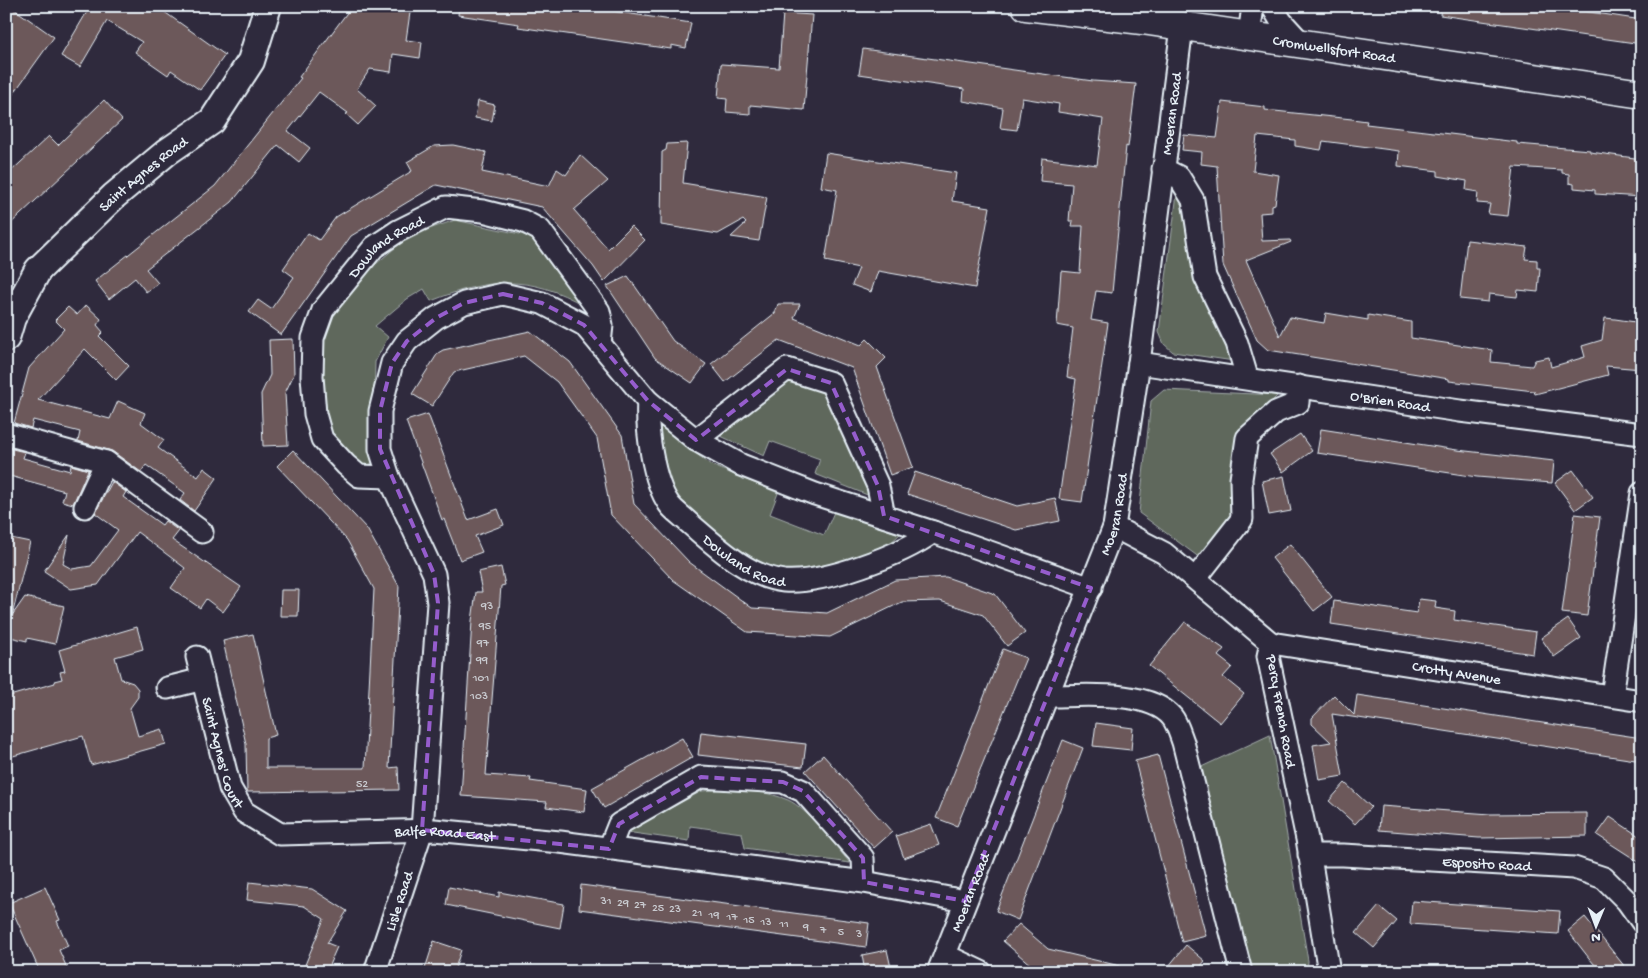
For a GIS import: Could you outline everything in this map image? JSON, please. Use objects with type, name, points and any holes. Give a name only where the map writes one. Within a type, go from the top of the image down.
[{"type":"main road","name":"Cromwellsfort Road","points":[[1026,6],[1249,36],[1642,94]]},
{"type":"street","name":"Saint Agnes Road","points":[[6,338],[12,318],[38,270],[114,196],[167,152],[212,121],[251,61],[268,6]]},
{"type":"street","points":[[1249,36],[1253,6]]},
{"type":"street","points":[[1272,6],[1283,24],[1302,44]]},
{"type":"street","name":"Moeran Road","points":[[941,963],[1114,526],[1139,363],[1182,27]]},
{"type":"street","points":[[1164,169],[1179,177],[1193,200],[1205,277],[1237,343],[1247,377]]},
{"type":"street","name":"Dowland Road","points":[[389,477],[360,476],[346,466],[322,439],[315,414],[312,338],[323,310],[342,285],[374,247],[398,231],[446,206],[483,211],[523,221],[540,230],[599,312],[602,325],[600,344]]},
{"type":"street","points":[[422,830],[438,603],[434,574],[389,477],[380,449],[380,411],[392,363],[407,341],[436,318],[464,303],[503,294],[542,303],[584,325],[648,401],[696,440],[741,464],[815,494],[933,532],[1091,588]]},
{"type":"street","name":"O'Brien Road","points":[[1139,363],[1247,377],[1460,411],[1642,434]]},
{"type":"street","points":[[696,440],[787,369],[831,383],[878,486],[884,516]]},
{"type":"street","points":[[1196,578],[1242,519],[1241,479],[1247,438],[1276,412],[1298,403],[1299,386]]},
{"type":"street","name":"Dowland Road","points":[[648,401],[648,430],[652,458],[669,504],[739,563],[766,577],[785,581],[826,578],[918,543],[933,532]]},
{"type":"street","points":[[6,434],[106,462],[202,532]]},
{"type":"street","points":[[85,507],[106,462]]},
{"type":"street","points":[[1612,696],[1642,493]]},
{"type":"street","name":"Percy French Road","points":[[1114,526],[1164,553],[1196,578],[1271,644],[1268,656],[1310,855],[1329,972]]},
{"type":"street","name":"Crotty Avenue","points":[[1271,644],[1642,701]]},
{"type":"street","name":"Saint Agnes' Court","points":[[198,657],[230,788],[244,812],[280,834]]},
{"type":"street","name":"Saint Agnes' Court","points":[[167,688],[203,679]]},
{"type":"street","points":[[1048,696],[1122,696],[1160,707],[1173,717],[1183,742],[1241,972]]},
{"type":"street","points":[[609,849],[619,824],[701,778],[783,782],[804,791],[863,858],[864,882]]},
{"type":"street","name":"Balfe Road East","points":[[280,834],[422,830],[550,841],[864,882],[966,901]]},
{"type":"street","name":"Lisle Road","points":[[375,972],[422,830]]},
{"type":"street","name":"Esposito Road","points":[[1310,855],[1343,854],[1574,868],[1604,878],[1627,901],[1642,922]]},
{"type":"street","points":[[941,963],[981,972]]},
{"type":"highlighted area","points":[[503,294],[542,303],[584,325],[648,401],[696,440],[787,369],[831,383],[878,486],[884,516],[1091,588],[965,901],[864,882],[863,858],[803,791],[783,782],[701,777],[619,824],[609,849],[422,830],[438,603],[434,574],[380,449],[380,411],[392,363],[407,341],[436,318],[464,303]]},
{"type":"green space","points":[[1178,186],[1234,361],[1173,352],[1164,344],[1159,332]]},
{"type":"green space","points":[[455,220],[529,236],[565,275],[585,306],[545,288],[509,283],[490,284],[472,288],[431,301],[424,289],[407,299],[375,326],[388,337],[375,362],[373,457],[369,471],[352,462],[323,426],[318,353],[329,317],[370,269],[409,236]]},
{"type":"green space","points":[[784,377],[815,378],[834,402],[870,496],[815,474],[820,459],[770,441],[764,456],[712,432]]},
{"type":"green space","points":[[1164,390],[1278,395],[1237,437],[1238,511],[1200,558],[1139,513],[1151,401]]},
{"type":"green space","points":[[661,427],[711,465],[778,493],[770,514],[824,535],[834,512],[900,534],[886,547],[830,572],[779,574],[720,541],[686,510],[666,479],[654,432]]},
{"type":"green space","points":[[1270,735],[1308,961],[1307,972],[1246,972],[1197,769]]},
{"type":"green space","points":[[728,789],[766,793],[796,804],[812,819],[850,863],[745,848],[742,833],[690,826],[689,841],[626,832],[702,791]]},
{"type":"building","points":[[6,6],[10,6],[54,37],[6,104]]},
{"type":"building","points":[[81,6],[156,6],[225,55],[200,90],[171,70],[168,75],[135,52],[142,42],[107,21],[80,67],[61,56],[88,10]]},
{"type":"building","points":[[352,6],[411,6],[406,40],[422,42],[420,58],[393,54],[391,72],[370,69],[357,89],[376,106],[358,125],[346,114],[348,113],[319,92],[288,131],[310,148],[299,162],[278,145],[232,202],[146,269],[158,283],[146,292],[135,278],[109,299],[95,281],[215,186],[301,78],[299,77]]},
{"type":"building","points":[[459,6],[579,6],[691,23],[686,48],[671,45],[671,49],[518,27],[519,24],[458,15]]},
{"type":"building","points":[[1441,6],[1550,6],[1642,20],[1642,44],[1440,15]]},
{"type":"building","points":[[783,13],[812,15],[804,110],[750,105],[750,114],[726,112],[727,99],[718,98],[721,64],[779,68]]},
{"type":"building","points":[[863,49],[1093,81],[1136,84],[1128,147],[1126,146],[1112,293],[1096,291],[1091,320],[1108,323],[1082,502],[1059,499],[1076,379],[1067,377],[1073,328],[1057,325],[1061,271],[1080,273],[1083,226],[1072,226],[1073,221],[1069,221],[1072,184],[1040,181],[1042,158],[1097,165],[1103,119],[1058,112],[1059,104],[1022,98],[1017,130],[1000,128],[1003,108],[963,101],[964,89],[859,74]]},
{"type":"building","points":[[104,100],[122,120],[6,228],[6,176],[49,136],[58,145]]},
{"type":"building","points":[[478,101],[495,105],[492,121],[475,118]]},
{"type":"building","points":[[1222,102],[1265,107],[1265,110],[1367,121],[1366,124],[1517,142],[1517,144],[1590,150],[1590,152],[1642,159],[1642,197],[1595,194],[1595,190],[1574,188],[1574,184],[1569,183],[1569,174],[1562,173],[1562,170],[1514,167],[1508,216],[1488,214],[1490,204],[1477,203],[1478,192],[1466,190],[1467,181],[1438,176],[1438,171],[1398,166],[1399,151],[1323,141],[1321,150],[1295,146],[1295,140],[1257,136],[1253,171],[1279,175],[1272,212],[1260,213],[1262,241],[1290,240],[1291,242],[1246,260],[1280,336],[1290,317],[1324,323],[1326,313],[1368,320],[1368,315],[1411,322],[1411,338],[1492,350],[1491,362],[1532,366],[1535,360],[1549,357],[1551,367],[1585,357],[1582,346],[1602,340],[1605,318],[1642,323],[1642,369],[1606,366],[1608,375],[1535,394],[1534,391],[1449,381],[1449,379],[1268,350],[1257,340],[1223,265],[1217,166],[1201,164],[1202,152],[1182,150],[1184,135],[1217,138]]},
{"type":"building","points":[[687,143],[683,183],[767,197],[759,241],[731,237],[746,223],[743,220],[718,234],[661,225],[662,152],[666,150],[667,144]]},
{"type":"building","points":[[453,145],[486,152],[482,172],[549,186],[557,169],[566,175],[580,155],[608,181],[574,210],[608,249],[631,226],[645,240],[604,282],[593,266],[542,207],[436,185],[351,236],[281,335],[249,312],[258,300],[271,309],[294,277],[283,269],[308,233],[319,240],[336,217],[412,171],[407,162],[434,146]]},
{"type":"building","points":[[826,153],[956,173],[952,201],[990,207],[975,288],[878,271],[871,292],[852,285],[859,268],[825,261],[837,190],[821,187]]},
{"type":"building","points":[[1467,240],[1527,247],[1525,259],[1537,260],[1537,268],[1540,268],[1538,292],[1518,290],[1517,297],[1489,294],[1488,302],[1460,299]]},
{"type":"building","points":[[628,276],[673,341],[706,364],[692,383],[655,358],[607,286]]},
{"type":"building","points":[[778,304],[800,304],[794,318],[861,345],[867,339],[886,358],[877,367],[913,467],[890,475],[852,368],[779,340],[725,382],[711,364],[775,313]]},
{"type":"building","points":[[86,305],[101,319],[97,325],[103,332],[99,336],[129,366],[116,380],[85,349],[38,400],[110,419],[118,401],[145,413],[141,423],[164,440],[158,448],[198,477],[204,468],[217,478],[194,511],[180,500],[185,493],[146,465],[141,472],[112,451],[78,441],[80,432],[33,420],[31,428],[14,423],[29,368],[64,329],[55,320],[68,307],[77,315]]},
{"type":"building","points":[[530,331],[570,362],[622,435],[634,504],[689,562],[752,608],[827,613],[895,580],[946,577],[995,594],[1025,633],[1007,646],[983,615],[940,601],[902,602],[830,637],[747,632],[673,580],[611,515],[597,438],[557,382],[524,356],[454,372],[432,406],[412,394],[438,353],[443,350]]},
{"type":"building","points":[[293,339],[294,374],[285,393],[288,445],[263,446],[261,394],[270,375],[269,340]]},
{"type":"building","points":[[428,414],[468,520],[498,509],[504,525],[475,536],[482,552],[460,560],[444,519],[442,520],[406,421]]},
{"type":"building","points":[[1321,429],[1457,450],[1554,461],[1552,483],[1477,477],[1317,453]]},
{"type":"building","points":[[1300,434],[1312,451],[1283,472],[1270,454]]},
{"type":"building","points":[[8,448],[25,452],[23,458],[70,471],[71,465],[88,470],[73,504],[62,501],[65,491],[6,475]]},
{"type":"building","points":[[293,450],[367,529],[399,586],[389,768],[398,767],[399,790],[247,792],[246,744],[223,641],[253,634],[276,735],[266,738],[266,768],[365,768],[374,589],[347,540],[277,466]]},
{"type":"building","points":[[1573,470],[1593,497],[1575,510],[1555,483]]},
{"type":"building","points":[[915,472],[1017,506],[1055,498],[1060,521],[1016,530],[907,494]]},
{"type":"building","points":[[1284,476],[1291,511],[1269,515],[1262,481]]},
{"type":"building","points":[[112,482],[126,492],[123,497],[162,525],[165,521],[179,531],[172,540],[241,587],[223,612],[206,599],[200,608],[171,588],[185,568],[137,532],[98,585],[71,589],[44,571],[69,535],[63,564],[72,569],[91,566],[118,530],[95,513]]},
{"type":"building","points":[[1575,514],[1600,517],[1587,616],[1562,613]]},
{"type":"building","points":[[6,537],[30,542],[12,616],[6,615]]},
{"type":"building","points":[[1290,544],[1332,597],[1314,611],[1272,558]]},
{"type":"building","points":[[501,567],[505,585],[501,586],[486,775],[531,778],[530,781],[587,789],[584,812],[546,807],[547,802],[461,796],[472,621],[476,592],[482,592],[478,572]]},
{"type":"building","points":[[281,590],[299,590],[298,616],[280,616]]},
{"type":"building","points":[[25,597],[64,606],[55,644],[27,638],[27,641],[6,636],[6,624]]},
{"type":"building","points":[[1419,599],[1436,601],[1435,608],[1455,611],[1454,620],[1536,632],[1533,654],[1331,624],[1334,601],[1417,613]]},
{"type":"building","points":[[1568,619],[1581,638],[1554,657],[1541,638]]},
{"type":"building","points":[[1185,622],[1224,649],[1218,656],[1232,667],[1223,677],[1244,694],[1220,723],[1149,666]]},
{"type":"building","points":[[137,627],[143,649],[115,657],[121,679],[133,683],[138,689],[138,697],[130,708],[138,736],[162,729],[166,744],[91,765],[83,736],[6,758],[6,697],[55,683],[54,681],[62,679],[60,672],[65,671],[59,650]]},
{"type":"building","points":[[1003,649],[1026,658],[957,826],[936,818]]},
{"type":"building","points":[[1334,695],[1354,715],[1357,695],[1642,738],[1642,761],[1332,714],[1343,776],[1319,780],[1313,745],[1331,742],[1312,724],[1312,718]]},
{"type":"building","points":[[1096,723],[1133,728],[1131,750],[1093,746]]},
{"type":"building","points":[[701,732],[806,744],[803,767],[698,755]]},
{"type":"building","points":[[682,738],[693,757],[604,808],[592,788]]},
{"type":"building","points":[[1063,740],[1083,748],[1018,920],[996,911]]},
{"type":"building","points":[[823,755],[892,832],[874,848],[805,771]]},
{"type":"building","points":[[1158,755],[1206,936],[1182,942],[1135,761]]},
{"type":"building","points":[[1345,783],[1371,807],[1355,824],[1329,801]]},
{"type":"building","points":[[1381,806],[1490,814],[1587,813],[1587,836],[1479,838],[1379,830]]},
{"type":"building","points":[[1610,817],[1642,838],[1642,864],[1597,835]]},
{"type":"building","points":[[931,824],[939,845],[904,858],[896,836]]},
{"type":"building","points":[[249,882],[312,889],[347,911],[327,943],[337,947],[326,972],[302,972],[324,919],[304,906],[247,900]]},
{"type":"building","points":[[581,885],[869,923],[866,947],[579,909]]},
{"type":"building","points":[[45,887],[60,920],[57,921],[68,946],[59,950],[67,968],[60,972],[40,972],[9,903]]},
{"type":"building","points":[[449,887],[499,897],[499,892],[564,904],[560,928],[446,905]]},
{"type":"building","points":[[1412,901],[1560,911],[1558,934],[1410,924]]},
{"type":"building","points":[[1379,906],[1397,921],[1374,948],[1356,933]]},
{"type":"building","points":[[1585,917],[1629,972],[1601,972],[1589,958],[1568,931]]},
{"type":"building","points":[[1019,924],[1048,949],[1120,966],[1119,972],[1039,972],[1003,941]]},
{"type":"building","points":[[434,941],[461,950],[454,972],[424,972]]},
{"type":"building","points":[[1186,945],[1205,961],[1196,972],[1164,972]]},
{"type":"building","points":[[887,950],[892,972],[865,972],[862,955]]}]
